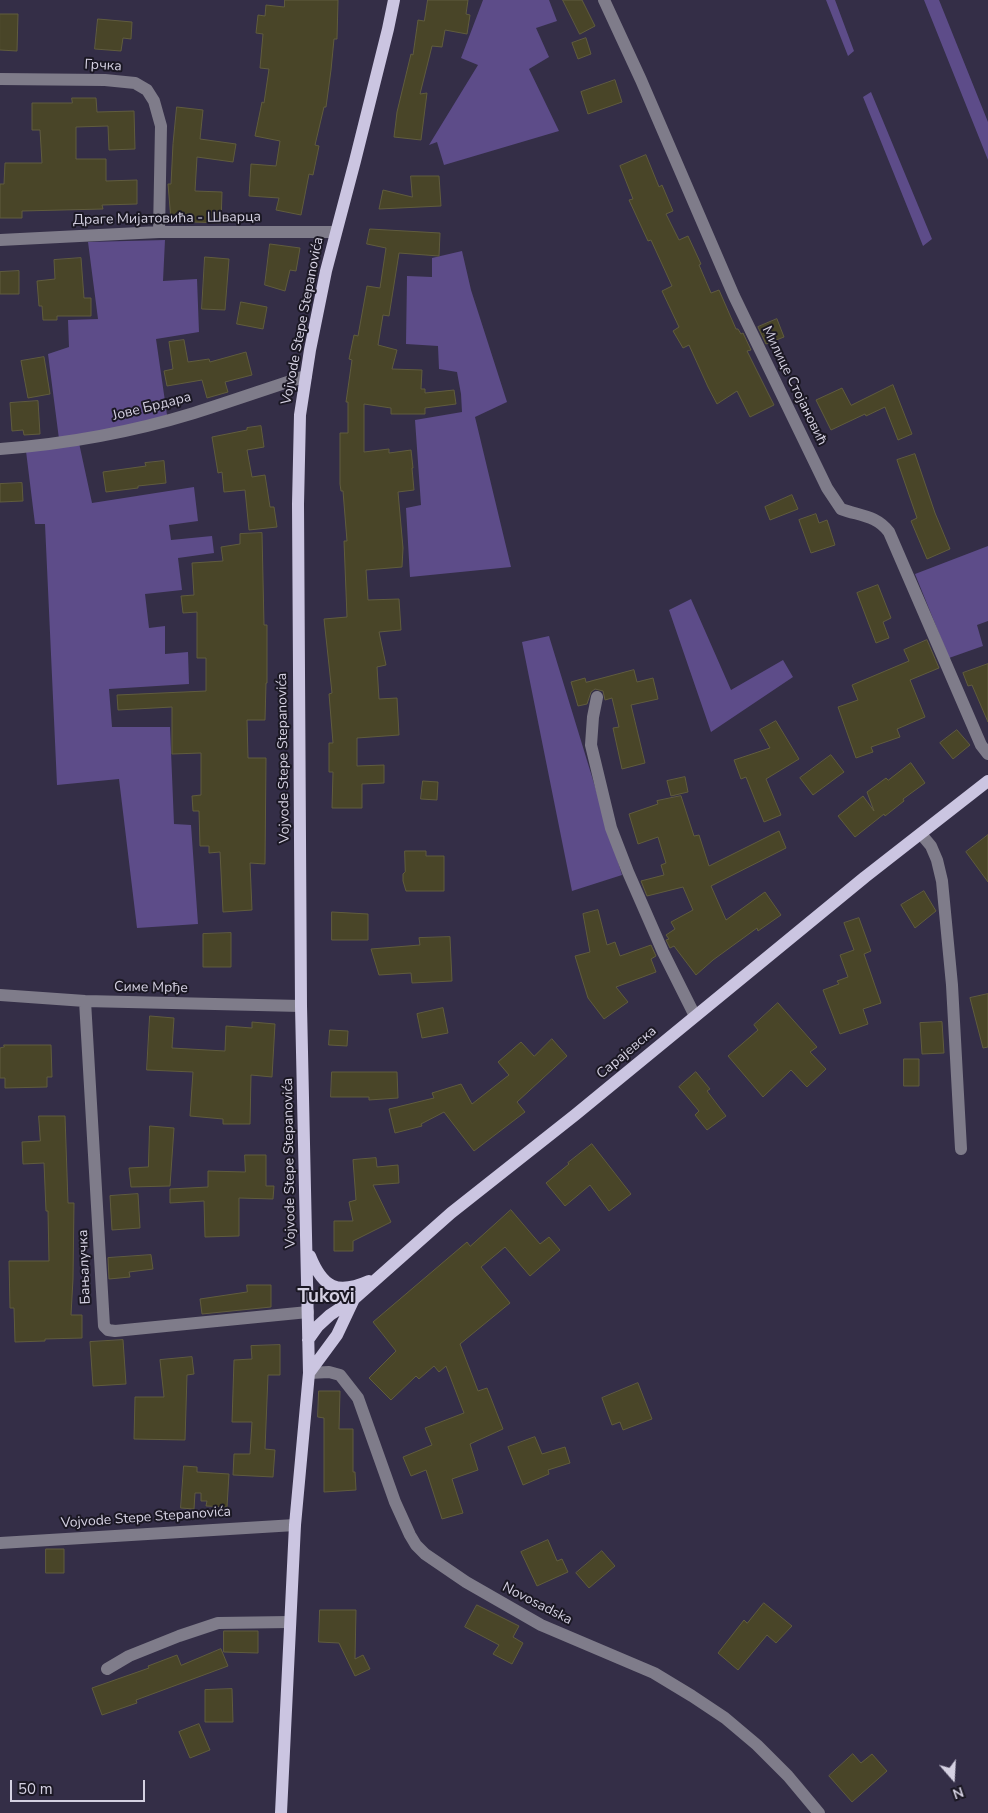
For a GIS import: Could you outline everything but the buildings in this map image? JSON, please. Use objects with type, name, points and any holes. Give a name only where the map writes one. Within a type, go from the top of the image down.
[{"type":"main road","name":"Vojvode Stepe Stepanovića","points":[[281,1813],[295,1525],[309,1373],[301,1006],[298,504],[300,415],[324,280],[394,0]]},
{"type":"main road","name":"Сарајевска","points":[[354,1300],[452,1213],[575,1115],[865,877],[988,781]]},
{"type":"main road","points":[[307,1250],[315,1270],[330,1286],[347,1289],[378,1278]]},
{"type":"main road","points":[[308,1340],[318,1326],[330,1315],[354,1300]]},
{"type":"main road","points":[[309,1373],[337,1335],[354,1300]]},
{"type":"street","name":"Милице Стојановић","points":[[604,0],[641,80],[734,296],[827,488],[841,509],[873,518],[889,532],[981,745],[988,754]]},
{"type":"street","name":"Грчка","points":[[0,79],[105,80],[135,83],[147,90],[154,101],[161,126],[160,232]]},
{"type":"street","name":"Драге Мијатовића - Шварца","points":[[0,240],[160,232],[335,232]]},
{"type":"street","name":"Јове Брдара","points":[[0,449],[66,442],[147,425],[193,413],[306,376]]},
{"type":"street","points":[[597,697],[591,745],[611,828],[663,952],[695,1016]]},
{"type":"street","points":[[921,834],[931,846],[937,860],[942,881],[952,985],[960,1149]]},
{"type":"street","name":"Симе Мрђе","points":[[0,994],[85,1001],[301,1006]]},
{"type":"street","name":"Бањалучка","points":[[85,1001],[104,1326],[108,1330],[115,1331],[308,1312]]},
{"type":"street","name":"Novosadska","points":[[309,1373],[328,1372],[340,1375],[358,1398],[395,1502],[410,1535],[425,1554],[466,1582],[541,1625],[654,1673],[692,1696],[724,1718],[757,1745],[788,1776],[819,1813]]},
{"type":"street","name":"Vojvode Stepe Stepanovića","points":[[0,1543],[295,1525]]},
{"type":"street","points":[[107,1669],[129,1656],[218,1623],[290,1622]]},
{"type":"shaded area","points":[[483,0],[549,0],[557,21],[536,28],[549,57],[529,69],[559,131],[444,165],[437,142],[429,145],[478,65],[461,58]]},
{"type":"shaded area","points":[[826,0],[835,0],[854,51],[848,56]]},
{"type":"shaded area","points":[[924,0],[939,0],[988,122],[988,160]]},
{"type":"shaded area","points":[[871,92],[932,239],[923,246],[863,97]]},
{"type":"shaded area","points":[[165,240],[163,281],[197,279],[199,332],[156,339],[167,415],[79,443],[92,503],[194,487],[198,521],[169,525],[171,540],[212,536],[214,553],[178,558],[182,590],[145,594],[149,628],[165,626],[165,654],[188,652],[189,684],[109,689],[112,727],[170,727],[174,824],[191,825],[198,924],[137,928],[119,779],[57,785],[45,524],[35,524],[25,443],[59,439],[48,354],[69,347],[68,320],[98,319],[88,242]]},
{"type":"shaded area","points":[[462,251],[471,290],[507,402],[475,417],[511,567],[410,577],[406,508],[421,505],[415,420],[462,412],[457,372],[439,369],[438,346],[406,344],[407,276],[432,277],[432,258]]},
{"type":"shaded area","points":[[988,546],[988,621],[977,625],[983,646],[949,658],[915,574]]},
{"type":"shaded area","points":[[691,599],[731,690],[783,660],[793,677],[711,732],[669,610]]},
{"type":"shaded area","points":[[549,636],[622,875],[572,891],[522,642]]},
{"type":"district","name":"Tukovi","points":[[326,1297]]}]
